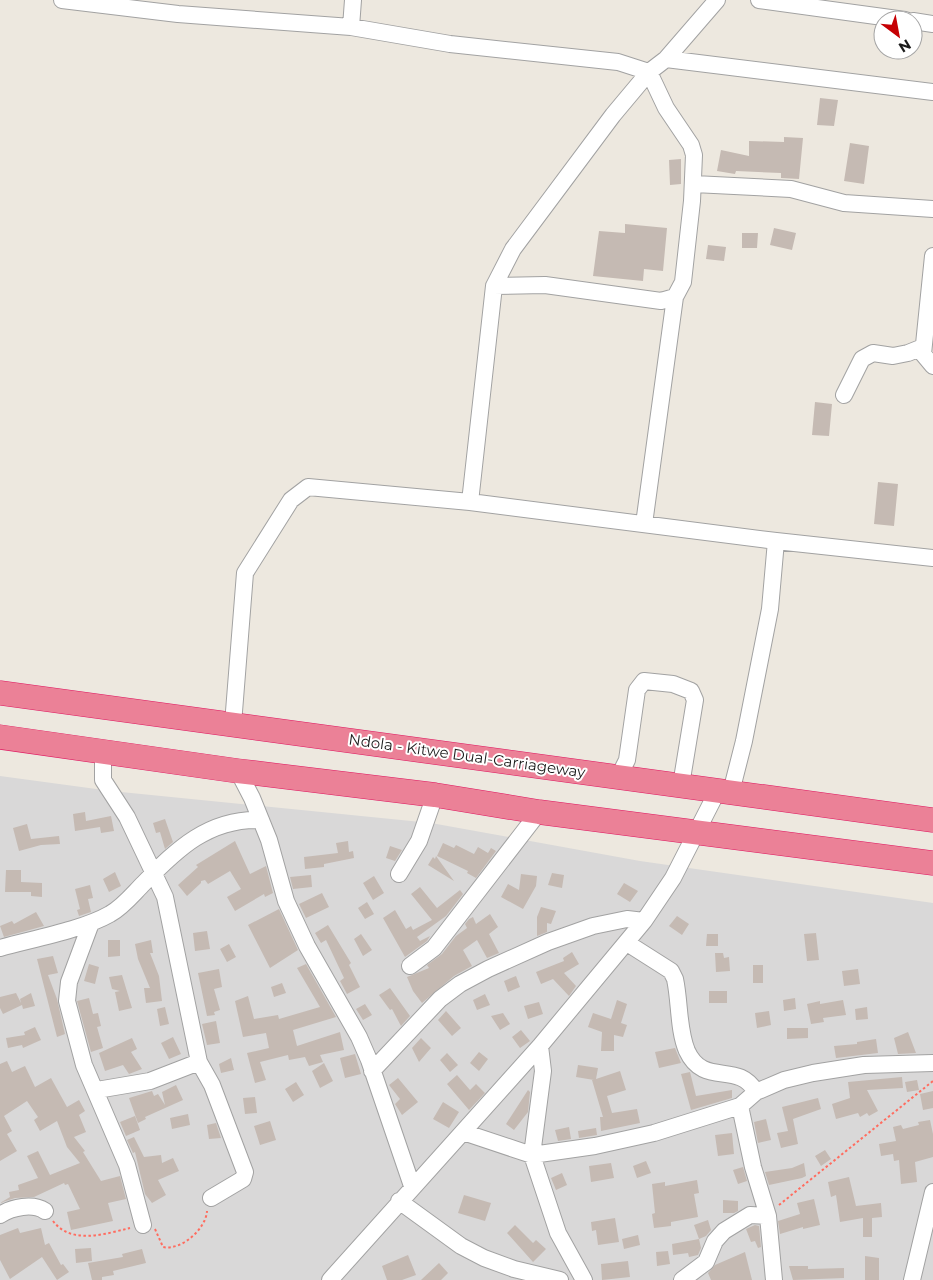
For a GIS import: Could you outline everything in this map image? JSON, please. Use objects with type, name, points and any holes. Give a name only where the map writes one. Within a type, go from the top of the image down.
[{"type":"highway","name":"Ndola - Kitwe Dual-Carriageway","points":[[0,693],[933,820]]},
{"type":"highway","points":[[0,737],[238,771],[435,795],[539,812],[933,862]]},
{"type":"street","points":[[62,0],[98,2],[178,14],[351,28],[450,44],[618,62],[649,72],[666,108],[691,145],[695,166],[683,282],[675,297],[644,524]]},
{"type":"street","points":[[351,28],[353,0]]},
{"type":"street","points":[[470,502],[494,286],[513,249],[613,116],[649,72],[666,59],[717,0]]},
{"type":"street","points":[[759,0],[873,16]]},
{"type":"street","points":[[666,59],[933,92]]},
{"type":"street","points":[[694,184],[791,189],[844,203],[933,209]]},
{"type":"street","points":[[933,256],[923,354],[933,366]]},
{"type":"street","points":[[494,286],[545,285],[661,300],[675,297]]},
{"type":"street","points":[[844,395],[862,359],[873,353],[892,356],[924,347]]},
{"type":"street","points":[[233,724],[245,573],[290,500],[308,487],[470,502],[776,541],[933,558]]},
{"type":"street","points":[[330,1280],[412,1186],[464,1132],[540,1046],[644,922],[673,878],[697,832],[724,791],[740,758],[770,609],[776,541]]},
{"type":"street","points":[[618,776],[627,760],[637,690],[644,681],[673,684],[691,691],[695,700],[681,785]]},
{"type":"street","points":[[103,752],[102,777],[127,817],[152,874],[165,897],[199,1062],[212,1085],[245,1172],[243,1178],[211,1198]]},
{"type":"street","points":[[238,771],[261,820],[286,901],[307,946],[359,1037],[412,1186]]},
{"type":"street","points":[[399,874],[419,841],[435,795]]},
{"type":"street","points":[[410,966],[434,948],[539,812]]},
{"type":"street","points":[[0,948],[92,923],[122,906],[152,874],[187,842],[209,830],[229,823],[261,820]]},
{"type":"street","points":[[372,1071],[440,999],[460,984],[548,942],[593,926],[627,918],[644,922]]},
{"type":"street","points":[[92,923],[69,982],[67,1001],[84,1065],[127,1165],[143,1225]]},
{"type":"street","points":[[627,943],[670,971],[675,979],[684,1043],[696,1064],[708,1073],[736,1075],[751,1084],[756,1092]]},
{"type":"street","points":[[540,1046],[543,1071],[532,1155],[558,1233],[584,1280]]},
{"type":"street","points":[[96,1090],[150,1081],[199,1062]]},
{"type":"street","points":[[464,1132],[532,1155],[595,1146],[654,1133],[740,1106],[756,1092],[784,1080],[813,1073],[864,1065],[933,1063]]},
{"type":"street","points":[[740,1106],[753,1167],[768,1216],[774,1280]]},
{"type":"street","points":[[912,1280],[933,1192]]},
{"type":"street","points":[[399,1201],[462,1246],[484,1258],[514,1269],[560,1280]]},
{"type":"street","points":[[0,1214],[14,1207],[39,1208],[45,1211]]},
{"type":"street","points":[[682,1280],[706,1262],[716,1241],[724,1231],[750,1215],[768,1216]]},
{"type":"path","points":[[768,1216],[786,1197],[810,1182],[874,1126],[933,1081]]},
{"type":"path","points":[[45,1211],[56,1226],[81,1236],[94,1236],[143,1225],[154,1227],[163,1247],[171,1247],[194,1237],[202,1228],[211,1198]]},
{"type":"shaded area","points":[[0,776],[111,791],[431,823],[640,861],[933,903],[933,1280],[0,1280]]},
{"type":"building","points":[[820,98],[838,100],[834,126],[817,125]]},
{"type":"building","points":[[784,137],[803,138],[799,179],[781,178],[781,173],[736,171],[735,174],[717,171],[721,150],[749,156],[749,141],[784,142]]},
{"type":"building","points":[[850,143],[869,146],[864,184],[844,181]]},
{"type":"building","points":[[681,159],[681,184],[670,185],[669,160]]},
{"type":"building","points":[[625,224],[667,228],[663,271],[644,269],[643,281],[593,276],[599,231],[625,233]]},
{"type":"building","points":[[774,228],[796,233],[792,250],[770,245]]},
{"type":"building","points":[[742,233],[758,233],[757,248],[742,248]]},
{"type":"building","points":[[708,245],[726,247],[724,261],[706,259]]},
{"type":"building","points":[[815,402],[832,404],[829,436],[812,435]]},
{"type":"building","points":[[878,482],[898,484],[894,526],[874,524]]},
{"type":"building","points":[[85,812],[86,821],[111,816],[114,831],[101,833],[100,827],[75,831],[73,814]]},
{"type":"building","points":[[165,819],[173,842],[165,849],[160,832],[156,833],[153,823]]},
{"type":"building","points":[[27,824],[31,839],[59,836],[60,844],[41,845],[19,851],[13,828]]},
{"type":"building","points":[[235,841],[250,874],[266,866],[273,893],[265,897],[264,894],[235,911],[227,897],[241,889],[230,871],[208,884],[205,880],[201,881],[187,896],[178,885],[198,867],[196,865]]},
{"type":"building","points":[[348,841],[349,852],[353,851],[354,858],[324,864],[324,867],[305,869],[304,857],[338,853],[336,843]]},
{"type":"building","points":[[443,843],[454,848],[456,845],[474,854],[478,847],[488,853],[491,848],[496,851],[476,878],[467,873],[468,871],[437,856]]},
{"type":"building","points":[[390,846],[402,850],[395,861],[386,858]]},
{"type":"building","points":[[436,856],[454,881],[428,865],[433,857],[435,859]]},
{"type":"building","points":[[6,870],[21,870],[21,882],[42,883],[42,897],[31,896],[31,892],[5,892]]},
{"type":"building","points":[[115,872],[121,886],[109,892],[103,879]]},
{"type":"building","points":[[552,873],[564,875],[562,888],[548,885]]},
{"type":"building","points":[[521,874],[537,876],[536,886],[523,909],[501,897],[508,884],[519,890]]},
{"type":"building","points":[[311,875],[312,887],[293,889],[290,877]]},
{"type":"building","points":[[374,876],[384,893],[373,900],[363,883]]},
{"type":"building","points":[[624,883],[638,891],[630,902],[617,894]]},
{"type":"building","points":[[90,885],[93,898],[88,899],[91,912],[79,916],[77,910],[80,909],[75,889]]},
{"type":"building","points":[[420,887],[437,908],[460,890],[463,894],[446,916],[417,937],[420,941],[430,936],[427,941],[405,957],[383,918],[395,910],[406,929],[411,926],[413,930],[432,920],[411,894]]},
{"type":"building","points":[[322,893],[329,907],[306,918],[299,904]]},
{"type":"building","points":[[367,902],[374,914],[365,919],[358,908]]},
{"type":"building","points":[[541,907],[556,911],[551,924],[547,923],[547,932],[537,936],[537,917]]},
{"type":"building","points":[[279,909],[298,950],[270,968],[248,925]]},
{"type":"building","points":[[36,912],[44,926],[4,937],[0,926],[12,921],[14,924]]},
{"type":"building","points":[[490,914],[498,927],[489,934],[499,953],[487,958],[477,940],[463,950],[472,966],[454,976],[422,1003],[413,991],[407,977],[429,968],[427,965],[442,954],[456,936],[467,928],[465,924],[469,919],[473,917],[476,924]]},
{"type":"building","points":[[677,916],[689,924],[682,935],[669,926]]},
{"type":"building","points":[[328,925],[351,963],[349,965],[360,987],[347,994],[340,981],[344,978],[326,940],[321,943],[315,933]]},
{"type":"building","points":[[207,931],[210,949],[195,951],[193,933]]},
{"type":"building","points":[[816,933],[819,960],[807,961],[804,934]]},
{"type":"building","points":[[361,934],[372,950],[363,956],[354,939]]},
{"type":"building","points":[[707,934],[718,934],[718,946],[706,946]]},
{"type":"building","points":[[108,940],[120,940],[120,956],[108,957]]},
{"type":"building","points":[[151,940],[153,953],[150,953],[159,976],[162,1001],[146,1003],[144,988],[150,988],[138,959],[135,944]]},
{"type":"building","points":[[229,944],[236,957],[227,962],[220,949]]},
{"type":"building","points":[[572,952],[579,964],[564,973],[576,986],[569,996],[553,979],[541,984],[536,972],[564,961],[563,958]]},
{"type":"building","points":[[715,953],[723,953],[724,958],[729,957],[730,971],[716,972]]},
{"type":"building","points":[[53,956],[58,973],[48,975],[57,999],[65,1034],[57,1037],[37,959]]},
{"type":"building","points":[[89,964],[99,967],[95,984],[84,981]]},
{"type":"building","points":[[306,964],[336,1017],[293,1030],[297,1046],[340,1032],[344,1050],[320,1055],[323,1062],[309,1066],[305,1057],[289,1060],[288,1055],[260,1062],[266,1080],[255,1083],[247,1053],[269,1048],[266,1033],[243,1037],[235,1001],[248,996],[254,1019],[278,1015],[279,1019],[320,1007],[297,968]]},
{"type":"building","points":[[753,965],[763,965],[763,983],[753,983]]},
{"type":"building","points":[[219,969],[222,987],[214,989],[220,1010],[214,1012],[215,1015],[207,1016],[198,973]]},
{"type":"building","points":[[858,969],[860,984],[844,986],[842,971]]},
{"type":"building","points":[[122,975],[132,1008],[119,1011],[115,992],[120,991],[112,989],[109,977]]},
{"type":"building","points":[[516,976],[520,987],[508,992],[504,981]]},
{"type":"building","points":[[282,983],[286,993],[274,997],[271,987]]},
{"type":"building","points":[[390,988],[410,1016],[401,1026],[392,1009],[390,1010],[379,995]]},
{"type":"building","points":[[709,991],[727,991],[727,1003],[709,1003]]},
{"type":"building","points":[[16,993],[21,1003],[20,999],[31,993],[35,1006],[23,1009],[22,1005],[3,1014],[0,1008],[0,997]]},
{"type":"building","points":[[485,994],[490,1005],[477,1010],[473,1000]]},
{"type":"building","points":[[89,998],[93,1014],[98,1013],[101,1026],[97,1027],[103,1048],[91,1052],[77,1001]]},
{"type":"building","points":[[795,998],[796,1009],[784,1011],[783,1000]]},
{"type":"building","points":[[617,1000],[627,1004],[621,1023],[627,1025],[623,1037],[614,1035],[614,1051],[601,1051],[602,1032],[588,1027],[593,1013],[611,1019]]},
{"type":"building","points":[[843,1000],[846,1015],[823,1018],[824,1022],[811,1024],[807,1004],[820,1001],[820,1004]]},
{"type":"building","points":[[539,1002],[543,1014],[528,1019],[524,1006]]},
{"type":"building","points":[[365,1004],[372,1015],[363,1020],[356,1009]]},
{"type":"building","points":[[165,1007],[169,1024],[160,1026],[157,1009]]},
{"type":"building","points":[[867,1007],[868,1019],[856,1020],[855,1009]]},
{"type":"building","points":[[446,1011],[461,1028],[452,1036],[438,1020]]},
{"type":"building","points":[[769,1011],[771,1025],[757,1028],[755,1013]]},
{"type":"building","points":[[503,1013],[510,1024],[500,1030],[491,1016]]},
{"type":"building","points":[[216,1021],[220,1043],[207,1045],[202,1024]]},
{"type":"building","points":[[35,1027],[41,1040],[23,1048],[22,1045],[8,1048],[6,1038],[25,1035],[24,1032]]},
{"type":"building","points":[[787,1028],[808,1028],[808,1038],[787,1039]]},
{"type":"building","points":[[521,1030],[530,1041],[520,1048],[512,1037]]},
{"type":"building","points":[[908,1032],[916,1053],[898,1054],[894,1038]]},
{"type":"building","points":[[173,1037],[181,1054],[169,1059],[161,1043]]},
{"type":"building","points":[[132,1038],[137,1049],[131,1052],[142,1069],[129,1074],[123,1065],[105,1071],[99,1053]]},
{"type":"building","points":[[421,1038],[431,1048],[419,1062],[412,1048]]},
{"type":"building","points":[[876,1039],[878,1053],[836,1058],[834,1046],[857,1044],[857,1042]]},
{"type":"building","points":[[675,1048],[681,1063],[659,1068],[655,1052]]},
{"type":"building","points":[[479,1052],[488,1059],[479,1071],[470,1063]]},
{"type":"building","points":[[447,1053],[458,1065],[450,1072],[440,1060]]},
{"type":"building","points":[[355,1054],[361,1074],[345,1078],[340,1058]]},
{"type":"building","points":[[231,1058],[234,1070],[221,1073],[219,1064]]},
{"type":"building","points":[[7,1061],[12,1072],[25,1066],[35,1087],[51,1078],[67,1107],[79,1100],[85,1111],[79,1115],[86,1132],[74,1137],[85,1151],[83,1152],[101,1181],[120,1176],[126,1199],[108,1203],[113,1221],[71,1230],[67,1212],[80,1209],[68,1184],[65,1185],[64,1183],[34,1197],[15,1198],[0,1203],[10,1197],[9,1192],[19,1190],[18,1185],[38,1178],[27,1156],[38,1151],[50,1175],[80,1163],[67,1147],[57,1121],[40,1131],[34,1120],[38,1117],[27,1101],[4,1116],[12,1131],[7,1134],[17,1151],[0,1161],[0,1064]]},
{"type":"building","points":[[324,1063],[333,1081],[320,1088],[312,1071]]},
{"type":"building","points":[[578,1065],[598,1068],[596,1079],[620,1071],[626,1090],[607,1096],[612,1113],[637,1109],[640,1123],[601,1131],[600,1117],[603,1117],[592,1080],[594,1080],[576,1077]]},
{"type":"building","points":[[690,1072],[696,1096],[732,1090],[732,1098],[691,1110],[681,1074]]},
{"type":"building","points":[[457,1075],[470,1090],[476,1084],[485,1093],[469,1110],[447,1084]]},
{"type":"building","points":[[902,1077],[903,1088],[867,1090],[878,1111],[869,1116],[867,1113],[860,1117],[858,1113],[836,1119],[832,1104],[850,1098],[848,1082]]},
{"type":"building","points":[[398,1078],[418,1102],[402,1115],[395,1104],[400,1099],[389,1085]]},
{"type":"building","points":[[917,1080],[919,1090],[907,1092],[905,1082]]},
{"type":"building","points":[[296,1082],[304,1095],[293,1102],[285,1089]]},
{"type":"building","points":[[176,1085],[183,1100],[145,1117],[146,1119],[138,1123],[129,1098],[152,1091],[154,1096],[158,1094],[165,1105],[162,1092]]},
{"type":"building","points":[[528,1090],[530,1092],[528,1112],[514,1130],[506,1124]]},
{"type":"building","points":[[933,1091],[933,1108],[923,1110],[920,1094]]},
{"type":"building","points":[[255,1097],[257,1113],[245,1114],[243,1098]]},
{"type":"building","points":[[818,1098],[821,1109],[793,1119],[798,1144],[781,1148],[777,1133],[788,1131],[782,1107]]},
{"type":"building","points":[[443,1102],[459,1112],[449,1128],[433,1119]]},
{"type":"building","points":[[188,1114],[190,1125],[172,1129],[170,1118]]},
{"type":"building","points":[[135,1116],[140,1130],[126,1136],[120,1122]]},
{"type":"building","points":[[766,1119],[771,1140],[758,1143],[754,1122]]},
{"type":"building","points":[[930,1120],[933,1134],[933,1157],[915,1162],[917,1182],[901,1184],[899,1160],[894,1161],[893,1154],[881,1156],[879,1144],[896,1141],[893,1127],[901,1125],[903,1129],[919,1125],[918,1122]]},
{"type":"building","points":[[270,1121],[276,1140],[260,1145],[254,1126]]},
{"type":"building","points":[[216,1123],[221,1138],[209,1139],[207,1125]]},
{"type":"building","points":[[569,1127],[571,1139],[558,1141],[555,1130]]},
{"type":"building","points":[[596,1128],[597,1135],[579,1138],[578,1131]]},
{"type":"building","points":[[732,1133],[734,1154],[718,1156],[715,1135]]},
{"type":"building","points":[[134,1137],[144,1157],[161,1155],[162,1163],[173,1158],[179,1171],[158,1180],[166,1195],[152,1203],[145,1194],[135,1152],[133,1153],[127,1140]]},
{"type":"building","points":[[825,1150],[831,1159],[821,1166],[815,1156]]},
{"type":"building","points":[[646,1161],[651,1173],[637,1178],[633,1166]]},
{"type":"building","points":[[611,1163],[614,1178],[591,1182],[589,1166]]},
{"type":"building","points":[[804,1163],[806,1176],[769,1185],[765,1172],[792,1168]]},
{"type":"building","points":[[743,1167],[747,1181],[738,1184],[733,1170]]},
{"type":"building","points":[[562,1173],[567,1185],[556,1190],[551,1178]]},
{"type":"building","points":[[849,1177],[856,1206],[881,1203],[882,1217],[872,1218],[872,1237],[863,1237],[863,1218],[840,1222],[836,1195],[831,1197],[828,1182]]},
{"type":"building","points":[[697,1180],[699,1193],[694,1194],[698,1217],[671,1222],[671,1226],[654,1228],[652,1214],[655,1213],[652,1184],[665,1182],[665,1186]]},
{"type":"building","points":[[464,1195],[491,1203],[485,1221],[458,1213]]},
{"type":"building","points":[[814,1199],[820,1225],[803,1229],[803,1227],[780,1234],[778,1221],[800,1214],[797,1203]]},
{"type":"building","points":[[723,1200],[738,1201],[738,1211],[723,1213]]},
{"type":"building","points":[[615,1218],[619,1242],[598,1245],[596,1230],[592,1231],[591,1222]]},
{"type":"building","points":[[708,1220],[711,1230],[706,1236],[699,1239],[694,1225]]},
{"type":"building","points":[[515,1225],[533,1243],[536,1240],[546,1249],[533,1262],[507,1233]]},
{"type":"building","points":[[755,1225],[759,1226],[761,1247],[758,1248],[755,1241],[751,1242],[746,1229]]},
{"type":"building","points":[[18,1228],[20,1233],[41,1228],[45,1245],[49,1243],[61,1265],[63,1264],[69,1272],[57,1280],[42,1257],[10,1279],[0,1260],[0,1235]]},
{"type":"building","points":[[638,1235],[640,1245],[624,1249],[622,1239]]},
{"type":"building","points":[[699,1239],[701,1248],[698,1255],[689,1257],[688,1253],[673,1255],[672,1244]]},
{"type":"building","points":[[91,1248],[92,1261],[76,1263],[75,1249]]},
{"type":"building","points":[[142,1249],[146,1263],[113,1271],[114,1275],[102,1277],[102,1280],[92,1280],[88,1263],[123,1257],[122,1254]]},
{"type":"building","points":[[668,1251],[670,1264],[657,1266],[656,1252]]},
{"type":"building","points":[[745,1252],[752,1280],[711,1280],[708,1273],[715,1265]]},
{"type":"building","points":[[408,1255],[416,1275],[402,1280],[387,1280],[382,1266]]},
{"type":"building","points":[[865,1256],[879,1258],[879,1280],[865,1280]]},
{"type":"building","points":[[628,1261],[630,1277],[602,1280],[601,1264]]},
{"type":"building","points":[[439,1263],[448,1273],[441,1280],[421,1280]]},
{"type":"building","points":[[789,1266],[808,1266],[808,1269],[844,1268],[844,1278],[793,1280]]}]
